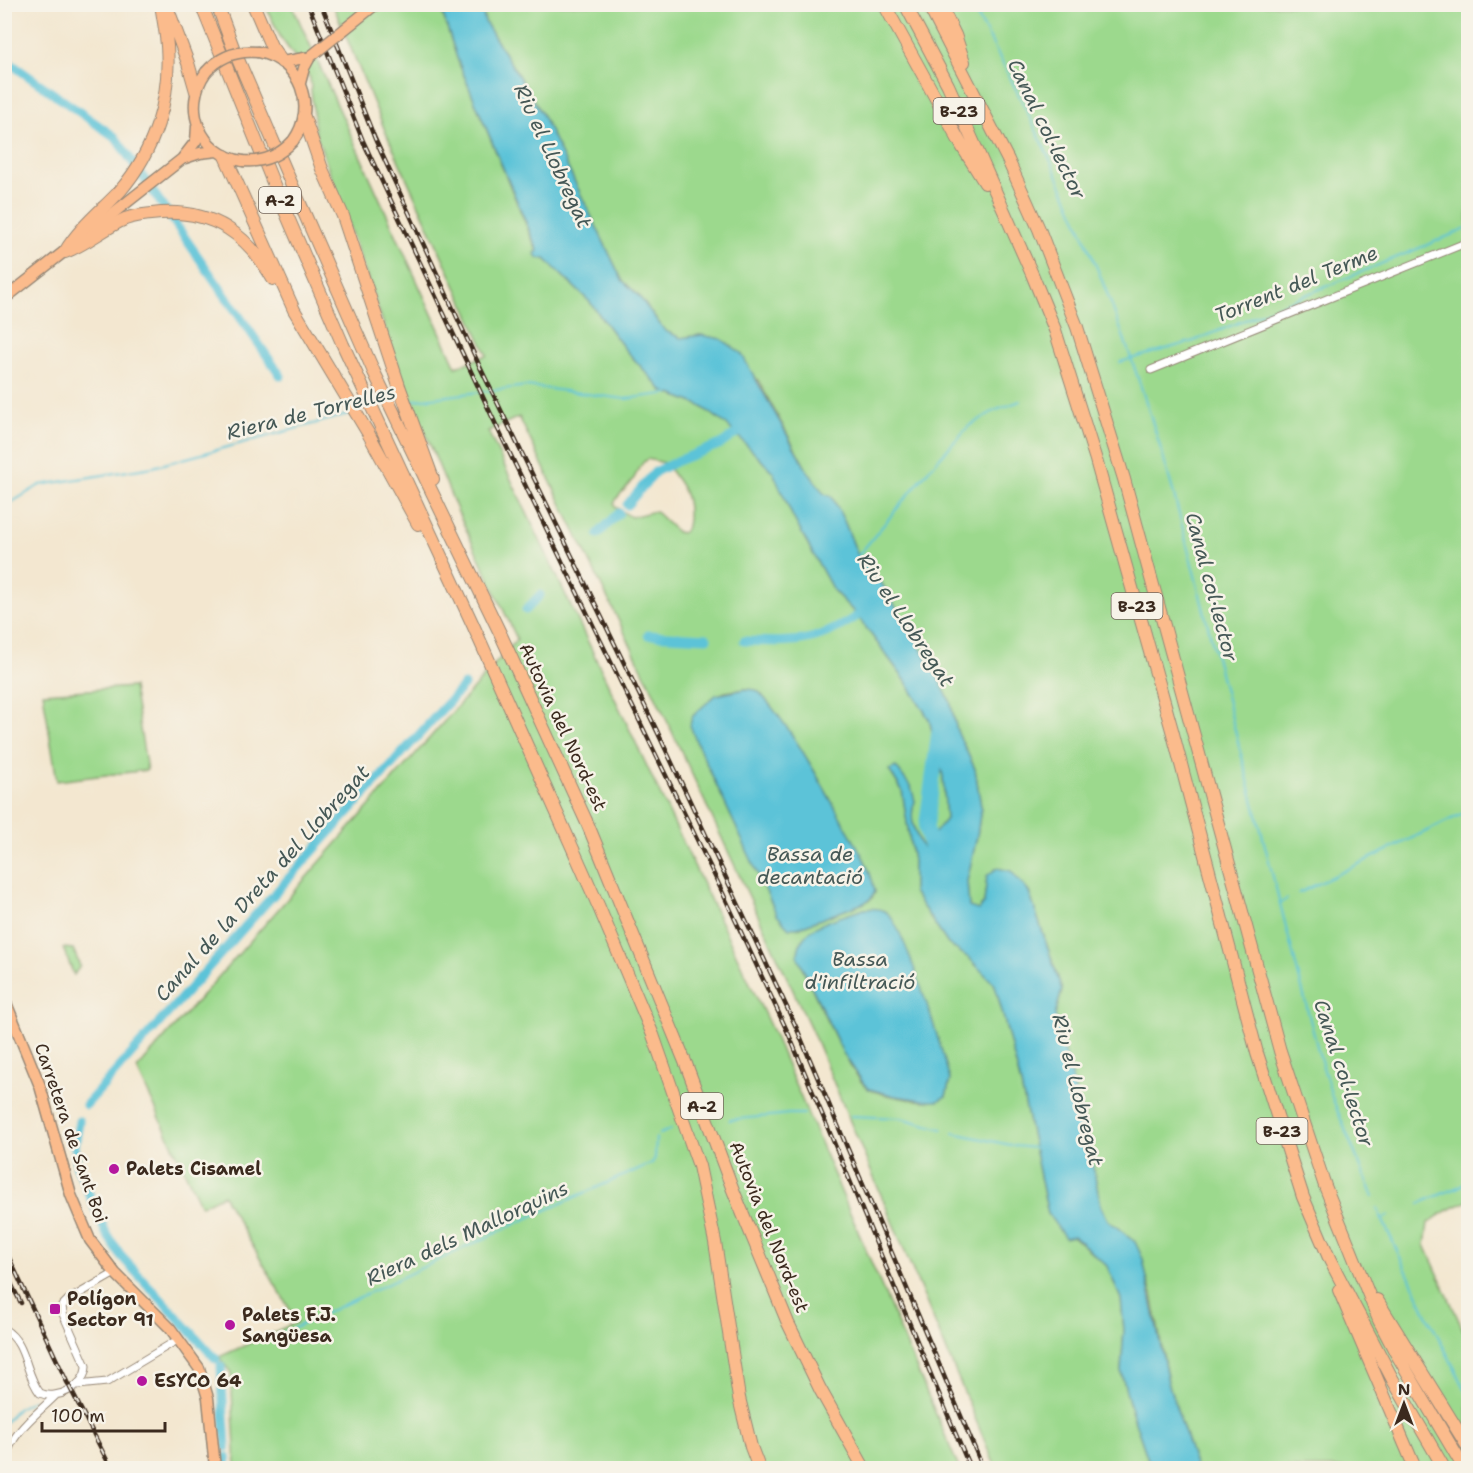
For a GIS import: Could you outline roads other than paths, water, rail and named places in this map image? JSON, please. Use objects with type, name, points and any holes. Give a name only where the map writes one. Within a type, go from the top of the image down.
[{"type":"highway","points":[[65,252],[74,236],[122,188],[146,155],[156,133],[164,105],[167,77],[167,45],[161,4]]},
{"type":"highway","points":[[166,4],[196,91]]},
{"type":"highway","name":"A-2","points":[[201,4],[276,190],[365,394],[474,624],[598,904],[653,1035],[699,1166],[711,1218],[739,1398],[751,1447],[759,1468]]},
{"type":"highway","name":"A-2","points":[[217,4],[234,50],[382,389],[406,425]]},
{"type":"highway","points":[[253,4],[271,46],[282,62]]},
{"type":"highway","points":[[884,4],[962,146],[1008,219]]},
{"type":"highway","name":"B-23","points":[[905,4],[948,85],[1008,219],[1054,330],[1096,460],[1172,730],[1257,1053],[1303,1197],[1330,1260],[1444,1468]]},
{"type":"highway","name":"B-23","points":[[928,4],[1008,160],[1039,229],[1077,327],[1124,479],[1280,1051],[1325,1186],[1379,1320],[1464,1468]]},
{"type":"highway","points":[[940,4],[955,35],[973,92]]},
{"type":"highway","points":[[304,117],[322,169],[343,216],[399,386],[406,425]]},
{"type":"highway","points":[[221,154],[294,310]]},
{"type":"highway","points":[[65,252],[83,245],[116,223],[129,218],[174,212],[211,219],[235,232],[253,249],[294,310],[368,433],[413,516],[439,554]]},
{"type":"highway","name":"Autovia del Nord-est","points":[[406,425],[433,478],[434,495],[588,825],[686,1064],[737,1199],[788,1323],[820,1389],[864,1468]]},
{"type":"highway","points":[[1330,1260],[1343,1304],[1383,1389],[1415,1468]]},
{"type":"highway","points":[[1361,1274],[1468,1447]]},
{"type":"main road","points":[[300,83],[310,57],[376,4]]},
{"type":"main road","points":[[4,300],[182,159],[196,141],[197,126],[194,112],[196,91],[206,72],[216,62],[243,51],[258,52],[272,56],[291,69],[300,83],[305,100],[304,117],[300,130],[292,141],[273,156],[255,162],[221,154],[200,153],[182,159]]},
{"type":"main road","points":[[282,62],[310,57]]},
{"type":"main road","points":[[197,126],[205,140],[221,154]]},
{"type":"main road","name":"Carretera de Sant Boi","points":[[4,998],[40,1086],[69,1188],[79,1218],[90,1240],[115,1273],[179,1339],[199,1368],[206,1388],[215,1468]]},
{"type":"street","points":[[1150,370],[1468,242]]},
{"type":"street","points":[[75,1386],[85,1376],[87,1366],[63,1314],[63,1306],[68,1300],[115,1273]]},
{"type":"street","points":[[4,1329],[16,1339],[21,1347],[37,1389],[43,1394],[56,1395]]},
{"type":"street","points":[[4,1462],[19,1430],[56,1395],[75,1386],[107,1382],[179,1339]]},
{"type":"water","points":[[440,5],[481,5],[485,22],[541,112],[622,280],[638,295],[665,331],[681,338],[701,335],[721,339],[741,353],[807,470],[824,494],[832,497],[860,561],[882,584],[950,701],[957,731],[975,769],[981,807],[967,881],[969,907],[978,910],[984,903],[987,876],[997,868],[1011,871],[1029,892],[1062,990],[1055,1015],[1085,1128],[1101,1206],[1108,1220],[1135,1242],[1143,1259],[1168,1382],[1196,1468],[1151,1468],[1131,1410],[1121,1371],[1124,1330],[1121,1299],[1107,1266],[1074,1236],[1065,1238],[1048,1214],[1020,1080],[995,985],[969,958],[948,944],[913,892],[913,861],[902,790],[889,770],[896,767],[911,787],[915,801],[912,814],[913,826],[923,848],[946,819],[943,776],[929,719],[905,680],[856,614],[833,590],[793,517],[773,472],[726,424],[699,405],[663,391],[624,348],[590,302],[545,259],[537,258],[535,253],[538,251],[458,61]]},
{"type":"water","name":"Bassa de decantació","points":[[746,689],[760,693],[802,751],[860,851],[873,881],[875,892],[864,903],[797,928],[789,928],[777,915],[690,725],[692,717],[716,695]]},
{"type":"water","name":"Bassa d'infiltració","points":[[864,909],[886,912],[894,922],[912,963],[950,1080],[946,1096],[938,1101],[895,1096],[869,1089],[864,1084],[843,1053],[798,958],[799,947],[804,937],[812,930],[832,919]]},
{"type":"waterway","name":"Canal col·lector","points":[[971,4],[1032,121],[1060,181],[1134,365],[1173,491],[1319,1054],[1333,1100],[1373,1197]]},
{"type":"waterway","points":[[4,59],[115,137],[281,376]]},
{"type":"waterway","name":"Torrent del Terme","points":[[1120,362],[1194,341],[1468,228]]},
{"type":"waterway","name":"Riera de Torrelles","points":[[408,401],[527,386],[625,399],[670,393]]},
{"type":"waterway","points":[[858,556],[932,466],[969,426],[994,411],[1020,401]]},
{"type":"waterway","name":"Riera de Torrelles","points":[[4,507],[40,485],[153,467],[350,414]]},
{"type":"waterway","name":"Canal de la Dreta del Llobregat","points":[[627,505],[655,472],[721,444],[745,427]]},
{"type":"waterway","name":"Canal de la Dreta del Llobregat","points":[[598,534],[619,513]]},
{"type":"waterway","name":"Canal de la Dreta del Llobregat","points":[[526,610],[540,595]]},
{"type":"waterway","name":"Canal de la Dreta del Llobregat","points":[[744,641],[780,642],[808,639],[835,629],[866,610]]},
{"type":"waterway","name":"Canal de la Dreta del Llobregat","points":[[648,635],[707,638]]},
{"type":"waterway","name":"Canal de la Dreta del Llobregat","points":[[86,1105],[464,685]]},
{"type":"waterway","name":"Riu el Llobregat","points":[[934,861],[926,829],[939,731]]},
{"type":"waterway","points":[[1299,893],[1468,811]]},
{"type":"waterway","points":[[1280,903],[1287,899]]},
{"type":"waterway","name":"Riera dels Mallorquins","points":[[729,1120],[804,1114]]},
{"type":"waterway","name":"Riera dels Mallorquins","points":[[851,1116],[901,1118],[942,1129]]},
{"type":"waterway","name":"Canal de la Dreta del Llobregat","points":[[79,1121],[75,1146],[77,1166],[106,1233],[122,1257],[216,1359]]},
{"type":"waterway","name":"Riera dels Mallorquins","points":[[660,1134],[671,1129]]},
{"type":"waterway","name":"Riera dels Mallorquins","points":[[954,1133],[1015,1146],[1036,1148]]},
{"type":"waterway","name":"Riera dels Mallorquins","points":[[271,1339],[521,1221],[652,1163],[655,1158],[656,1138]]},
{"type":"waterway","points":[[1420,1203],[1468,1183]]},
{"type":"waterway","name":"Canal col·lector","points":[[1377,1208],[1429,1319],[1468,1394]]},
{"type":"waterway","name":"Canal col·lector","points":[[1382,1219],[1389,1216]]},
{"type":"waterway","name":"Canal de la Dreta del Llobregat","points":[[221,1366],[226,1447]]},
{"type":"waterway","points":[[4,1423],[17,1409],[33,1400]]},
{"type":"waterway","name":"Canal de la Dreta del Llobregat","points":[[226,1457],[227,1468]]},
{"type":"railway","points":[[308,4],[363,141],[497,427],[720,887],[789,1035],[970,1468]]},
{"type":"railway","points":[[321,4],[375,139],[479,365],[657,731],[797,1029],[983,1468]]},
{"type":"railway","points":[[4,1247],[67,1382],[111,1468]]},
{"type":"railway","points":[[4,1270],[21,1303]]},
{"type":"place","name":"Palets Cisamel","points":[[114,1169]]},
{"type":"place","name":"Polígon Sector 91","points":[[55,1309]]},
{"type":"place","name":"Palets F.J. Sangüesa","points":[[230,1325]]},
{"type":"place","name":"ESYCO 64","points":[[142,1381]]}]
